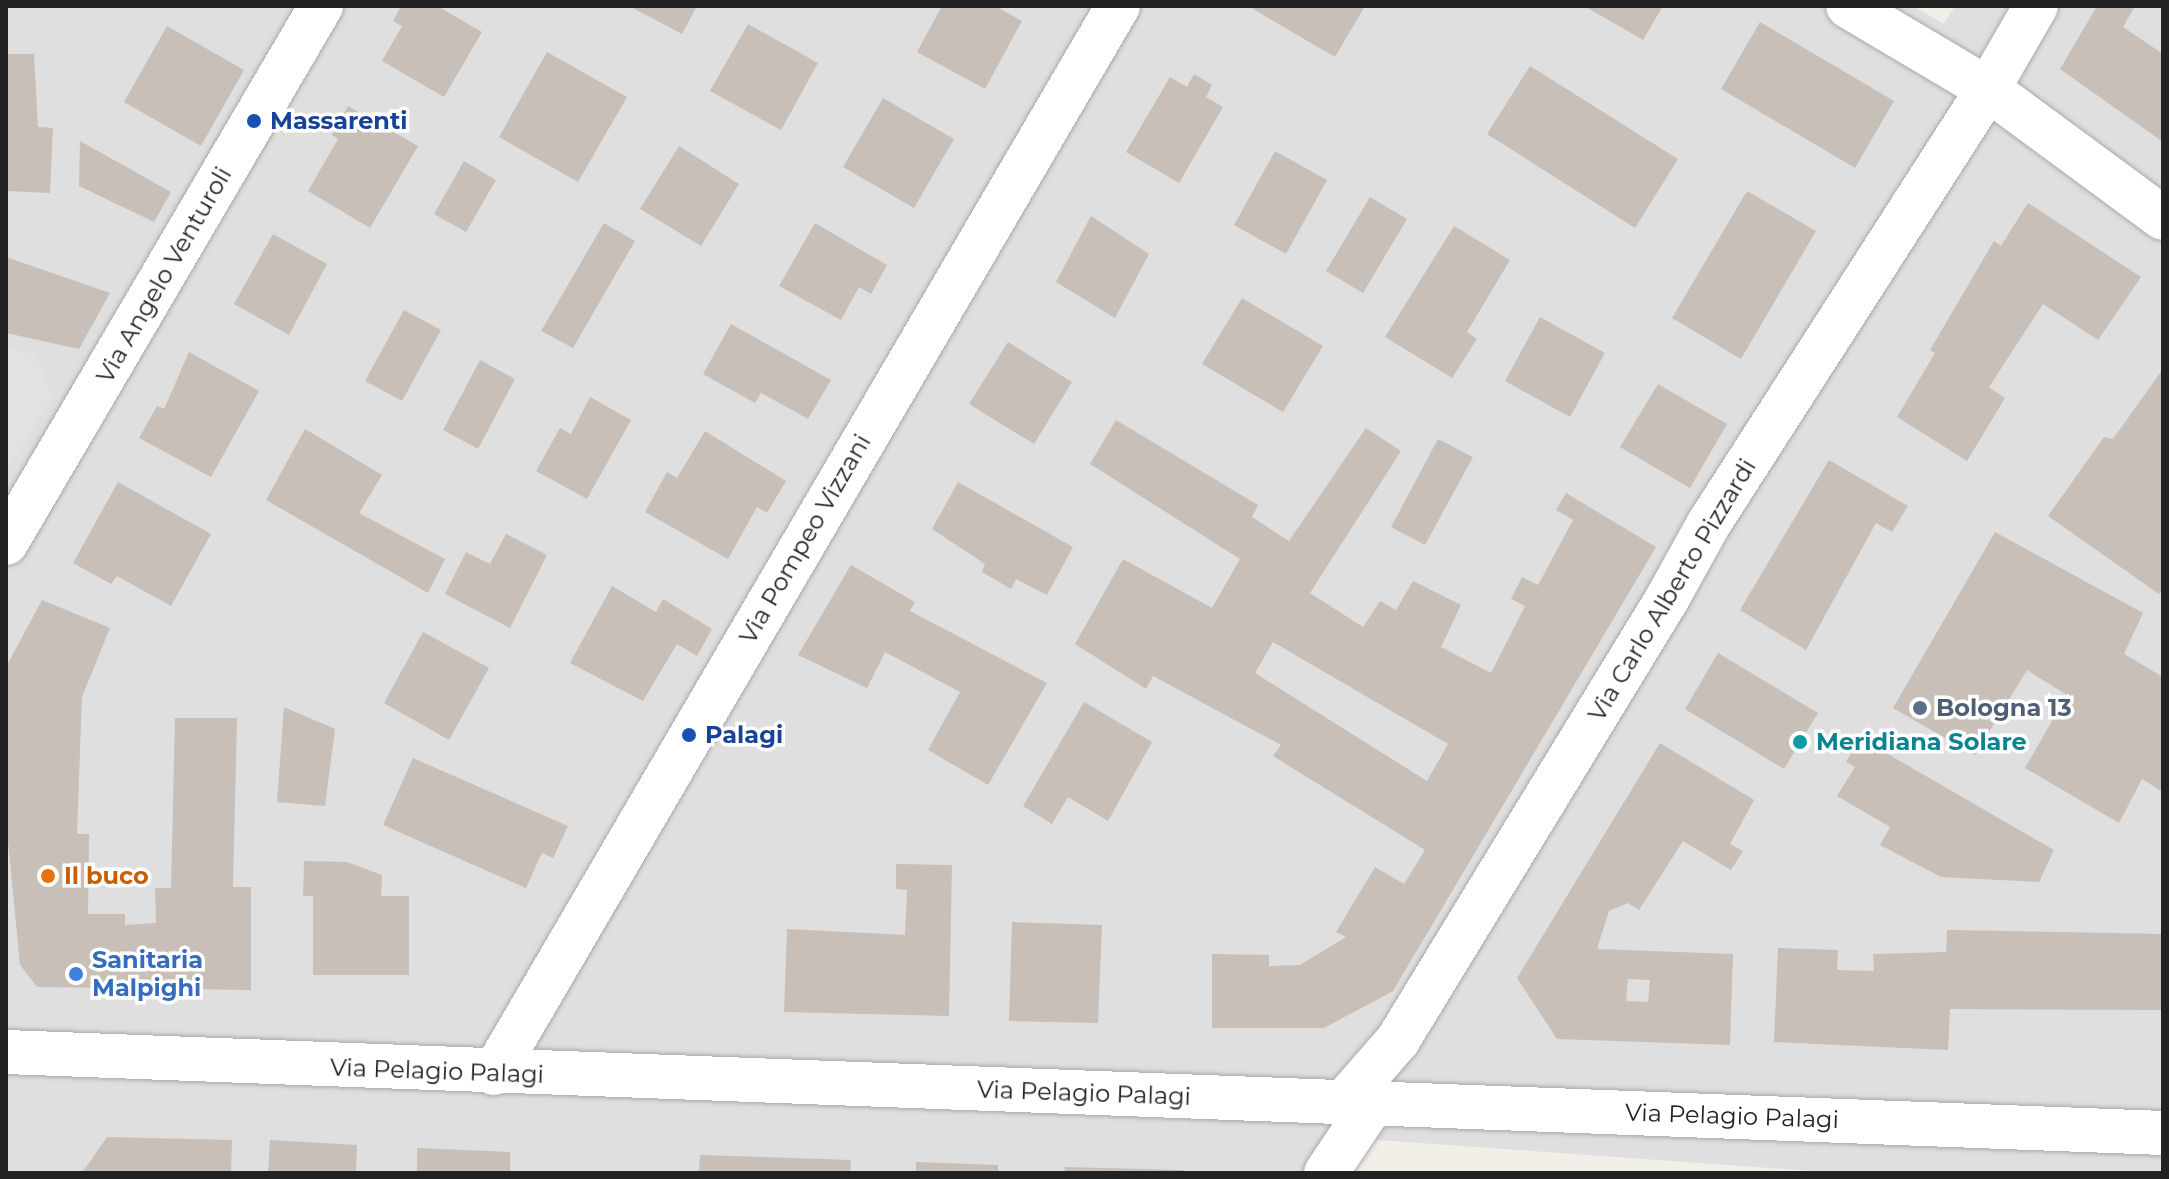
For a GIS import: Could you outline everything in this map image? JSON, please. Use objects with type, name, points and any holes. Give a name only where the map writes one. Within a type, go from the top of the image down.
[{"type":"street","name":"Via Angelo Venturoli","points":[[6,543],[321,6]]},
{"type":"street","name":"Via Pompeo Vizzani","points":[[494,1073],[1118,6]]},
{"type":"street","points":[[1848,6],[1988,89],[2163,218]]},
{"type":"street","name":"Via Carlo Alberto Pizzardi","points":[[1311,1173],[1398,1040],[1659,613],[1708,525],[1988,89],[2036,6]]},
{"type":"street","name":"Via Pelagio Palagi","points":[[6,1052],[494,1073],[2163,1133]]},
{"type":"street","name":"Via Carlo Alberto Pizzardi","points":[[1326,1173],[1359,1102]]},
{"type":"shaded area","points":[[6,6],[1913,6],[1944,24],[1955,6],[2163,6],[2163,1173],[1840,1173],[1363,1139],[1343,1173],[6,1173]]},
{"type":"shaded area","points":[[6,348],[36,355],[52,397],[6,473]]},
{"type":"building","points":[[401,6],[437,6],[482,32],[444,97],[382,61],[402,26],[393,21]]},
{"type":"building","points":[[629,6],[697,6],[682,34]]},
{"type":"building","points":[[942,6],[995,6],[1022,21],[985,89],[917,52]]},
{"type":"building","points":[[1248,6],[1365,6],[1335,57]]},
{"type":"building","points":[[1584,6],[1663,6],[1643,40]]},
{"type":"building","points":[[2097,6],[2135,6],[2123,27],[2163,54],[2163,142],[2060,69]]},
{"type":"building","points":[[1760,22],[1894,101],[1855,168],[1721,89]]},
{"type":"building","points":[[748,24],[818,63],[781,130],[710,91]]},
{"type":"building","points":[[167,26],[244,70],[201,146],[124,102]]},
{"type":"building","points":[[547,52],[627,97],[578,182],[499,137]]},
{"type":"building","points":[[6,54],[34,54],[38,127],[53,128],[50,193],[6,191]]},
{"type":"building","points":[[1530,66],[1678,159],[1635,228],[1487,134]]},
{"type":"building","points":[[1194,74],[1212,85],[1206,97],[1223,107],[1179,183],[1126,152],[1170,77],[1187,87]]},
{"type":"building","points":[[883,98],[954,139],[914,208],[843,167]]},
{"type":"building","points":[[348,106],[418,146],[370,228],[308,191],[338,139],[332,135]]},
{"type":"building","points":[[80,141],[171,192],[154,222],[79,186]]},
{"type":"building","points":[[679,146],[739,184],[701,246],[640,209]]},
{"type":"building","points":[[1275,151],[1327,180],[1286,254],[1234,225]]},
{"type":"building","points":[[464,161],[496,180],[466,232],[434,214]]},
{"type":"building","points":[[1747,191],[1816,231],[1741,359],[1672,318]]},
{"type":"building","points":[[1370,197],[1407,219],[1363,293],[1326,271]]},
{"type":"building","points":[[2028,203],[2141,277],[2098,340],[2043,304],[1989,387],[2005,398],[1967,461],[1897,417],[1935,353],[1930,350],[1994,241],[2001,246]]},
{"type":"building","points":[[1091,216],[1149,254],[1115,318],[1056,282]]},
{"type":"building","points":[[604,223],[635,241],[573,348],[541,331]]},
{"type":"building","points":[[815,223],[887,265],[871,294],[859,287],[841,320],[779,286]]},
{"type":"building","points":[[1454,226],[1510,260],[1467,332],[1477,339],[1452,378],[1385,337]]},
{"type":"building","points":[[273,234],[327,264],[289,335],[234,304]]},
{"type":"building","points":[[6,257],[110,293],[79,349],[6,333]]},
{"type":"building","points":[[1242,298],[1323,346],[1283,412],[1202,364]]},
{"type":"building","points":[[404,310],[441,330],[402,401],[365,381]]},
{"type":"building","points":[[1540,317],[1605,353],[1570,417],[1505,381]]},
{"type":"building","points":[[731,324],[831,380],[808,419],[761,393],[755,403],[703,374]]},
{"type":"building","points":[[1008,342],[1072,382],[1034,444],[969,404]]},
{"type":"building","points":[[189,352],[259,391],[211,477],[139,438],[157,406],[164,409]]},
{"type":"building","points":[[480,360],[515,379],[478,449],[443,430]]},
{"type":"building","points":[[2163,369],[2163,589],[2159,594],[2048,516],[2104,437],[2113,439]]},
{"type":"building","points":[[1658,384],[1727,424],[1690,488],[1620,447]]},
{"type":"building","points":[[590,397],[631,420],[587,499],[536,471],[560,428],[571,434]]},
{"type":"building","points":[[1116,420],[1258,505],[1252,517],[1289,541],[1366,428],[1401,451],[1310,593],[1363,627],[1380,601],[1396,610],[1413,581],[1461,605],[1441,647],[1491,673],[1525,606],[1511,599],[1522,577],[1538,585],[1573,520],[1556,510],[1566,493],[1656,547],[1393,991],[1324,1028],[1212,1028],[1212,954],[1269,955],[1269,966],[1300,965],[1346,937],[1336,932],[1375,867],[1404,884],[1425,850],[1273,756],[1281,745],[1153,676],[1146,689],[1075,644],[1123,559],[1212,608],[1240,559],[1090,464]],"holes":[[[1273,642],[1448,744],[1427,781],[1255,673]]]},
{"type":"building","points":[[305,429],[382,475],[359,513],[445,559],[428,593],[266,500]]},
{"type":"building","points":[[705,431],[786,481],[767,513],[757,507],[728,559],[645,512],[667,472],[677,478]]},
{"type":"building","points":[[1438,439],[1473,457],[1425,545],[1391,527]]},
{"type":"building","points":[[1829,460],[1908,506],[1892,532],[1876,523],[1806,650],[1740,610]]},
{"type":"building","points":[[118,482],[211,534],[171,606],[117,576],[111,584],[73,563]]},
{"type":"building","points":[[958,482],[1073,547],[1047,595],[1016,579],[1011,589],[982,572],[985,564],[932,529]]},
{"type":"building","points":[[1995,532],[2143,613],[2124,654],[2163,677],[2163,792],[2142,779],[2119,823],[2025,768],[2067,695],[2027,670],[1975,755],[1893,708]]},
{"type":"building","points":[[506,534],[547,555],[510,628],[445,594],[466,552],[490,564]]},
{"type":"building","points":[[851,565],[915,602],[910,611],[1047,683],[988,785],[928,750],[960,692],[885,652],[867,688],[798,655]]},
{"type":"building","points":[[612,586],[656,612],[663,599],[712,629],[697,656],[677,644],[643,701],[570,663]]},
{"type":"building","points":[[42,600],[110,628],[82,697],[77,834],[89,834],[88,914],[125,914],[125,925],[156,923],[155,888],[171,888],[175,718],[237,718],[233,887],[251,887],[251,990],[37,987],[20,965],[6,821],[6,667]]},
{"type":"building","points":[[423,632],[489,668],[449,740],[384,703]]},
{"type":"building","points":[[1718,653],[1818,713],[1784,769],[1685,709]]},
{"type":"building","points":[[1084,702],[1152,742],[1108,821],[1068,797],[1052,824],[1023,806]]},
{"type":"building","points":[[284,707],[335,729],[325,806],[277,802]]},
{"type":"building","points":[[1860,738],[2054,850],[2039,882],[1941,877],[1880,845],[1890,827],[1837,796],[1855,767],[1846,762]]},
{"type":"building","points":[[1660,743],[1754,800],[1730,844],[1743,851],[1731,870],[1683,841],[1639,910],[1628,903],[1609,911],[1597,949],[1733,954],[1730,1045],[1557,1039],[1517,978]],"holes":[[[1628,979],[1650,980],[1648,1002],[1626,1001]]]},
{"type":"building","points":[[413,758],[568,826],[553,858],[542,853],[526,888],[383,825]]},
{"type":"building","points":[[304,861],[347,862],[382,875],[381,896],[409,896],[409,975],[313,975],[313,896],[303,896]]},
{"type":"building","points":[[896,864],[952,865],[949,1016],[784,1012],[787,929],[905,935],[907,890],[896,889]]},
{"type":"building","points":[[1012,922],[1102,925],[1098,1023],[1009,1021]]},
{"type":"building","points":[[1947,930],[2163,934],[2163,1010],[1950,1009],[1948,1050],[1774,1042],[1778,948],[1838,950],[1837,970],[1874,971],[1873,954],[1946,952]]},
{"type":"building","points":[[107,1137],[232,1140],[231,1173],[82,1173]]},
{"type":"building","points":[[270,1140],[357,1145],[356,1173],[268,1173]]},
{"type":"building","points":[[417,1148],[510,1152],[510,1173],[417,1173]]},
{"type":"building","points":[[700,1155],[851,1160],[850,1173],[699,1173]]},
{"type":"building","points":[[916,1162],[998,1165],[998,1173],[916,1173]]},
{"type":"building","points":[[1065,1167],[1184,1170],[1184,1173],[1064,1173]]},
{"type":"place","name":"Massarenti","points":[[254,121]]},
{"type":"place","name":"Bologna 13","points":[[1920,708]]},
{"type":"place","name":"Palagi","points":[[689,735]]},
{"type":"place","name":"Meridiana Solare","points":[[1800,742]]},
{"type":"place","name":"Il buco","points":[[48,876]]},
{"type":"place","name":"Sanitaria Malpighi","points":[[76,974]]}]
